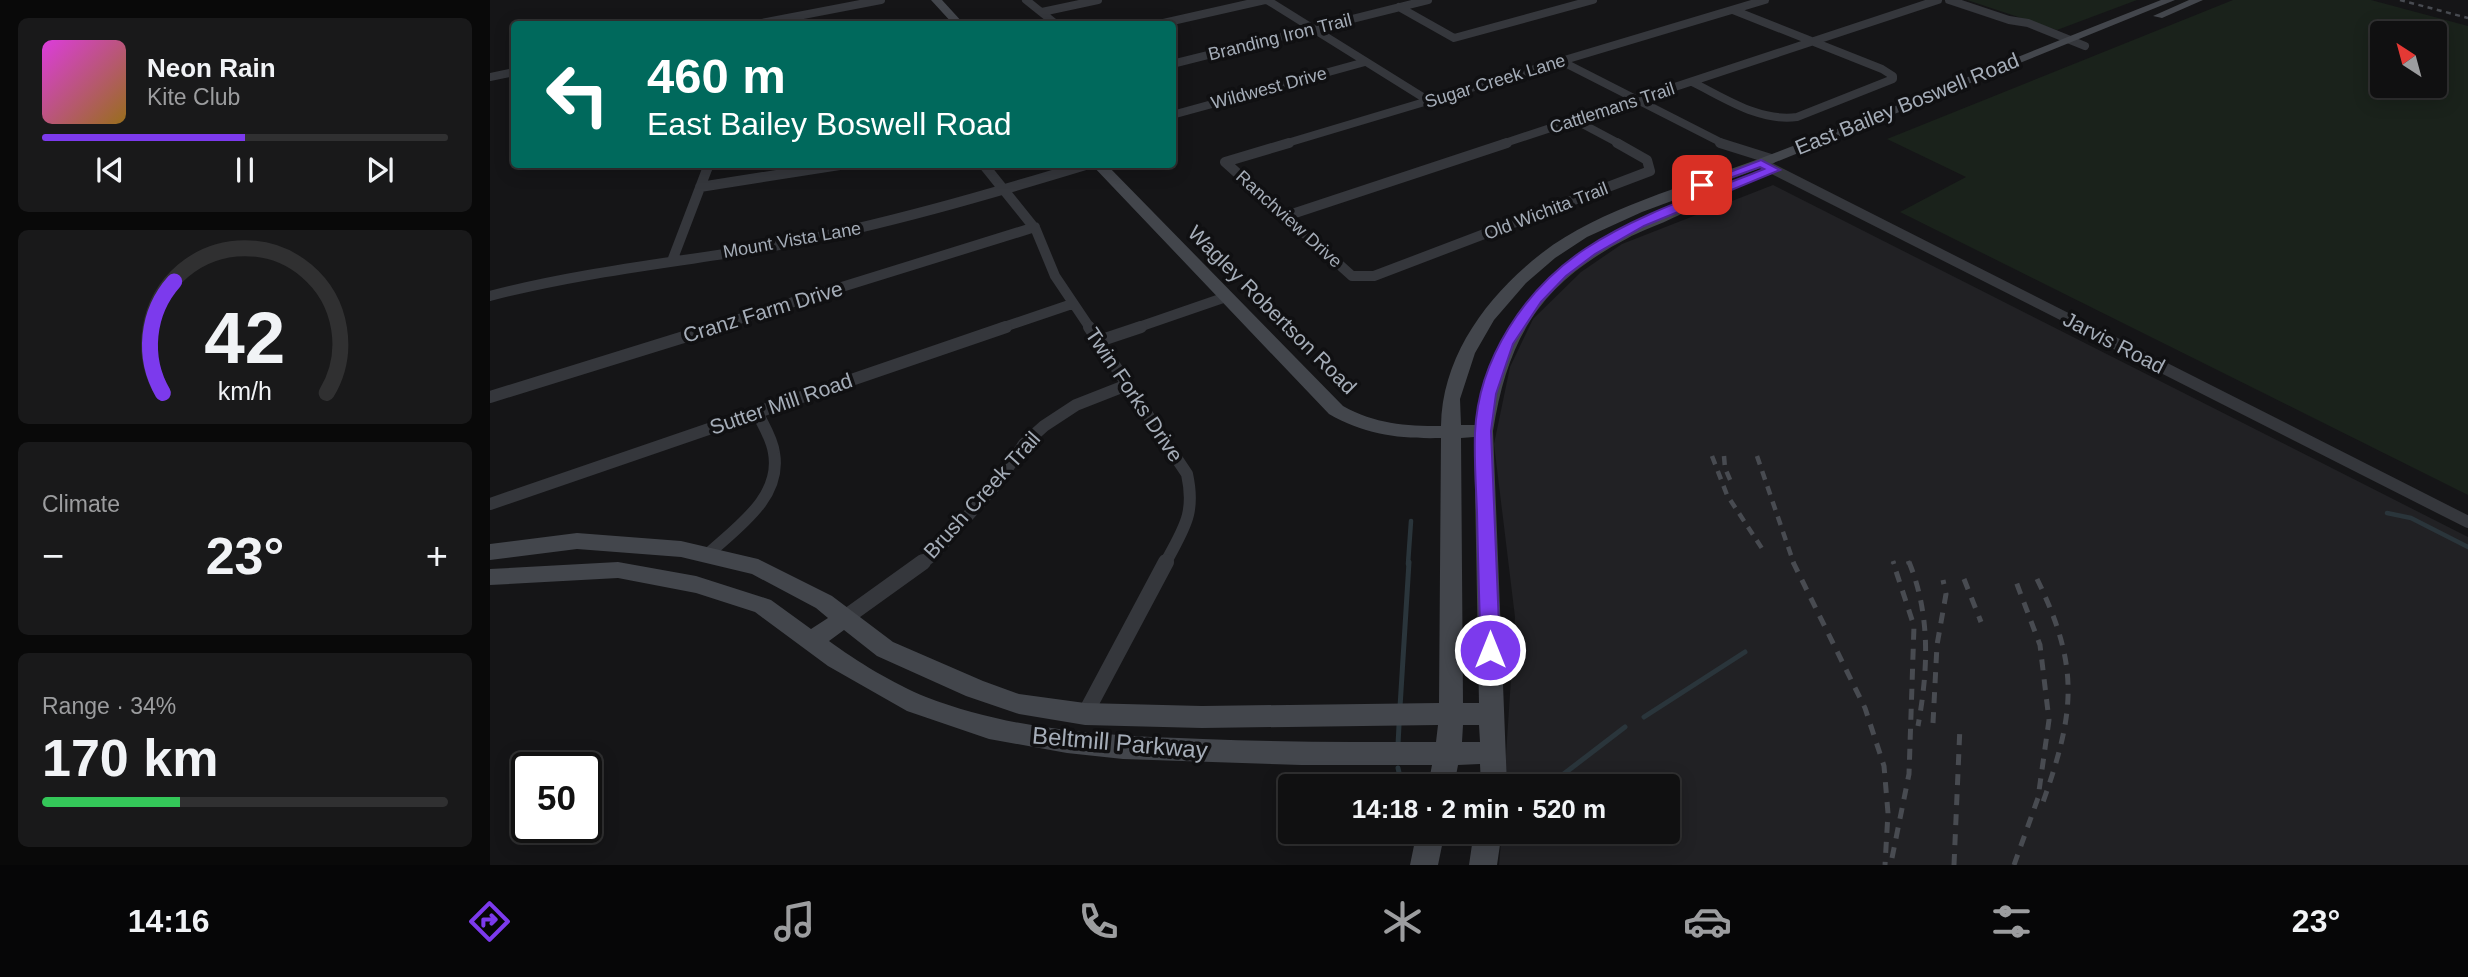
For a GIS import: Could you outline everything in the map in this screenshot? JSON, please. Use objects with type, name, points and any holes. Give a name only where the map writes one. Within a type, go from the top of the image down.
[{"type":"main road","points":[[936,0],[956,21]]},
{"type":"main road","points":[[2172,0],[2193,2]]},
{"type":"main road","name":"East Bailey Boswell Road","points":[[1494,774],[1489,714],[1491,631],[1483,431],[1488,394],[1506,344],[1530,306],[1561,274],[1590,251],[1640,223],[1768,164],[2067,40],[2172,0]]},
{"type":"main road","name":"East Bailey Boswell Road","points":[[1443,774],[1451,715],[1451,400],[1466,353],[1488,318],[1520,280],[1549,255],[1600,225],[1745,169],[1768,164],[2085,46],[2193,2]]},
{"type":"main road","name":"Wagley Robertson Road","points":[[1102,168],[1336,410],[1349,419],[1366,427],[1394,432],[1483,431]]},
{"type":"main road","name":"Beltmill Parkway","points":[[490,552],[578,541],[681,549],[758,567],[824,602],[885,649],[975,689],[1018,704],[1085,714],[1202,718],[1326,714],[1489,714]]},
{"type":"main road","points":[[678,582],[707,555]]},
{"type":"main road","name":"Beltmill Parkway","points":[[490,577],[618,570],[678,582],[762,606],[836,659],[916,704],[989,728],[1067,742],[1193,751],[1447,755],[1494,753]]},
{"type":"main road","points":[[811,641],[845,618]]},
{"type":"main road","points":[[1067,742],[1085,714]]},
{"type":"main road","points":[[1424,865],[1428,844]]},
{"type":"main road","points":[[1483,865],[1486,844]]},
{"type":"street","points":[[772,21],[881,0]]},
{"type":"street","points":[[1026,0],[1052,21]]},
{"type":"street","points":[[1042,12],[1098,0]]},
{"type":"street","points":[[1172,21],[1266,0],[1429,101]]},
{"type":"street","name":"Branding Iron Trail","points":[[1176,63],[1428,0]]},
{"type":"street","points":[[1399,7],[1454,38],[1593,0]]},
{"type":"street","name":"Sugar Creek Lane","points":[[1225,162],[1765,0]]},
{"type":"street","name":"Cattlemans Trail","points":[[1286,216],[1937,0]]},
{"type":"street","points":[[1949,0],[2009,20],[2019,27],[2085,46]]},
{"type":"street","points":[[1692,82],[1767,117],[1780,120],[1797,117],[1891,82],[1893,76],[1733,10]]},
{"type":"street","points":[[1561,61],[1725,145],[1740,157],[1745,169]]},
{"type":"street","name":"Wildwest Drive","points":[[1176,114],[1365,62]]},
{"type":"street","points":[[490,77],[511,73]]},
{"type":"street","name":"Old Wichita Trail","points":[[1352,276],[1374,276],[1650,171],[1647,160],[1640,155],[1576,120]]},
{"type":"street","name":"Jarvis Road","points":[[1725,145],[1768,164],[2468,522]]},
{"type":"street","name":"Ranchview Drive","points":[[1225,162],[1352,276]]},
{"type":"street","points":[[672,261],[707,168]]},
{"type":"street","points":[[700,187],[828,168]]},
{"type":"street","name":"Twin Forks Drive","points":[[986,168],[1035,227],[1050,251],[1055,276],[1187,474],[1192,496],[1188,520],[1085,714]]},
{"type":"street","name":"Mount Vista Lane","points":[[490,296],[575,277],[776,245],[854,229],[1075,168]]},
{"type":"street","name":"Cranz Farm Drive","points":[[490,397],[1035,227]]},
{"type":"street","points":[[1098,341],[1226,297]]},
{"type":"street","name":"Sutter Mill Road","points":[[490,504],[1072,304]]},
{"type":"street","name":"Brush Creek Trail","points":[[845,618],[932,555],[998,482],[1024,444],[1045,426],[1076,405],[1127,384]]},
{"type":"street","points":[[707,555],[770,492],[776,474],[775,453],[757,412]]},
{"type":"shaded area","points":[[1967,0],[2137,0],[2057,30]]},
{"type":"shaded area","points":[[2233,0],[2371,0],[2468,26],[2468,495],[1900,212],[1966,177],[1887,139]]},
{"type":"shaded area","points":[[1773,185],[2468,537],[2468,865],[1499,865],[1501,844],[1680,844],[1680,774],[1505,774],[1515,617],[1494,444],[1510,367],[1533,319],[1581,272],[1622,244]]},
{"type":"waterway","points":[[2387,513],[2411,518],[2468,547]]},
{"type":"waterway","points":[[1408,564],[1411,521]]},
{"type":"waterway","points":[[1400,707],[1409,562]]},
{"type":"waterway","points":[[1644,717],[1745,652]]},
{"type":"waterway","points":[[1398,745],[1399,725]]},
{"type":"waterway","points":[[1564,774],[1625,727]]},
{"type":"waterway","points":[[1398,768],[1399,774]]},
{"type":"railway","points":[[2400,0],[2468,18]]},
{"type":"railway","points":[[1712,456],[1727,495],[1765,553]]},
{"type":"railway","points":[[1724,456],[1725,468],[1731,482]]},
{"type":"railway","points":[[1757,456],[1794,564]]},
{"type":"railway","points":[[1793,562],[1865,708],[1884,766],[1888,813],[1885,865]]},
{"type":"railway","points":[[1892,858],[1909,774],[1914,626],[1893,562]]},
{"type":"railway","points":[[1909,562],[1921,603],[1926,643],[1918,726]]},
{"type":"railway","points":[[1964,579],[1981,622]]},
{"type":"railway","points":[[2014,865],[2038,798],[2049,720],[2040,645],[2015,579]]},
{"type":"railway","points":[[2037,579],[2061,638],[2068,690],[2062,742],[2043,802]]},
{"type":"railway","points":[[1933,723],[1937,645],[1946,594],[1943,580]]},
{"type":"railway","points":[[1954,865],[1960,726]]},
{"type":"route","points":[[1490,650],[1483,431],[1488,394],[1499,359],[1514,328],[1536,299],[1590,251],[1640,223],[1774,170],[1761,163],[1702,185]]}]
